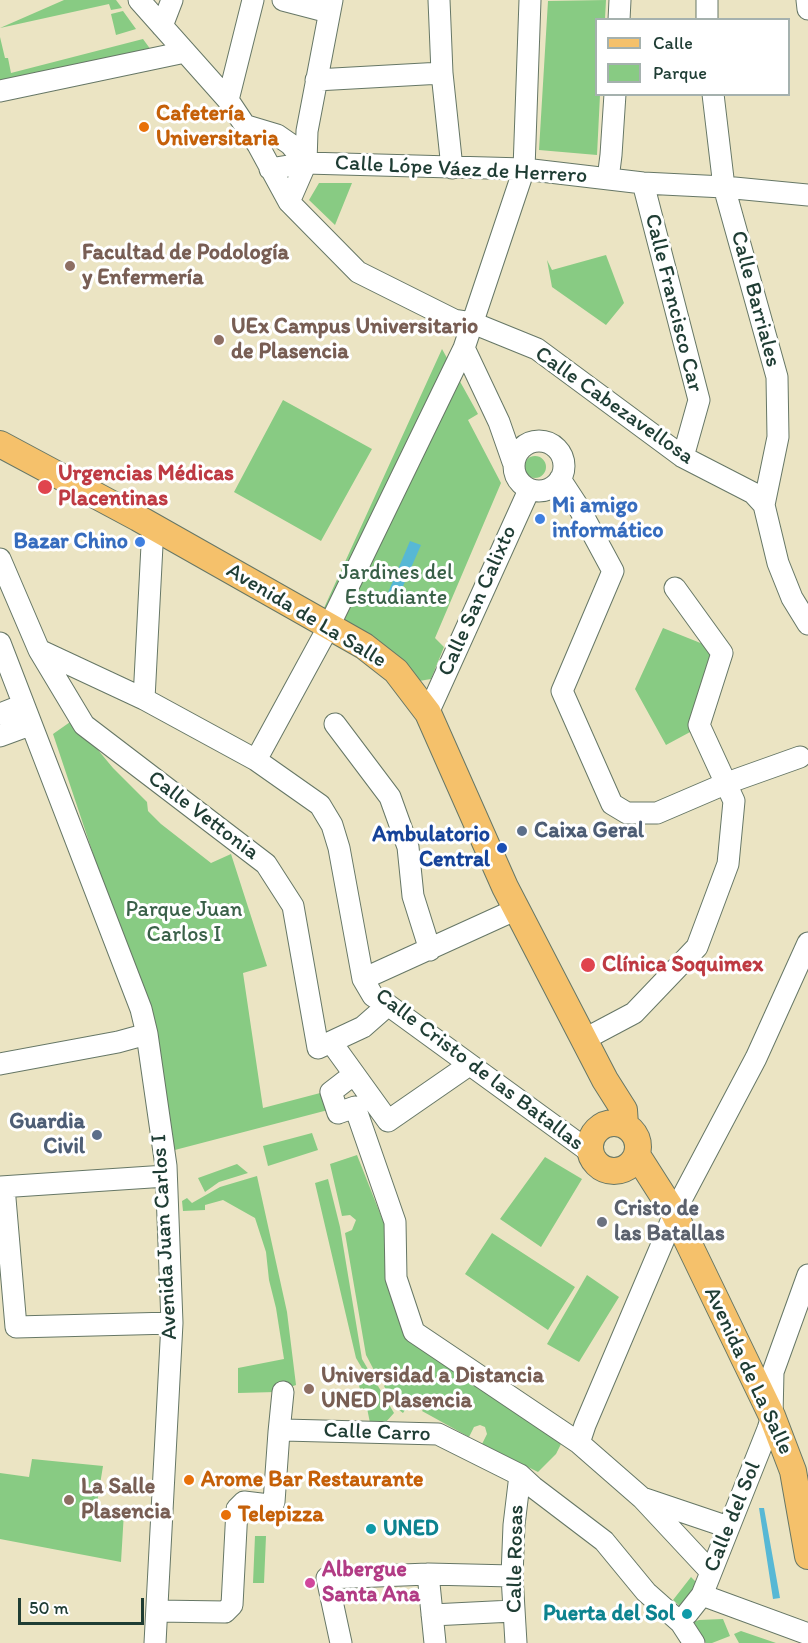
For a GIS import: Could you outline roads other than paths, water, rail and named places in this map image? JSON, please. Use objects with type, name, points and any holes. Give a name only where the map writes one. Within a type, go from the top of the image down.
[{"type":"main road","name":"Avenida de La Salle","points":[[0,444],[153,526],[364,646],[396,671],[428,713],[505,887],[605,1080],[624,1110],[614,1125]]},
{"type":"main road","points":[[614,1125],[631,1129],[638,1142],[631,1162],[610,1172],[592,1159],[590,1152],[592,1136],[614,1125]]},
{"type":"main road","name":"Avenida de La Salle","points":[[631,1162],[643,1179],[668,1204],[772,1416],[793,1471],[808,1556]]},
{"type":"street","name":"Calle Cabezavellosa","points":[[139,0],[228,100],[258,145],[289,202],[358,272],[454,320],[473,323],[537,349],[683,458],[753,493],[764,505]]},
{"type":"street","points":[[162,26],[172,0]]},
{"type":"street","points":[[228,100],[253,0]]},
{"type":"street","points":[[283,0],[330,6],[307,131],[304,162],[289,202]]},
{"type":"street","points":[[439,0],[442,73],[452,168]]},
{"type":"street","points":[[256,759],[329,626],[464,348],[524,169],[530,0]]},
{"type":"street","points":[[619,18],[620,0]]},
{"type":"street","points":[[707,0],[707,18]]},
{"type":"street","points":[[807,0],[808,9]]},
{"type":"street","points":[[0,91],[185,52]]},
{"type":"street","points":[[316,80],[442,73]]},
{"type":"street","points":[[608,179],[615,96]]},
{"type":"street","name":"Calle Barriales","points":[[713,96],[724,187],[777,377],[778,437],[764,505]]},
{"type":"street","points":[[246,126],[277,135],[290,144],[304,162]]},
{"type":"street","points":[[258,145],[277,144],[288,148],[304,162]]},
{"type":"street","name":"Calle Lópe Váez de Herrero","points":[[270,169],[304,162],[524,169],[643,183],[724,187],[808,195]]},
{"type":"street","name":"Calle Francisco Car","points":[[643,183],[699,400],[683,458]]},
{"type":"street","points":[[464,348],[499,422],[516,478],[528,490],[550,489],[560,479],[564,464],[558,449],[544,441],[528,443],[516,454],[513,462]]},
{"type":"street","points":[[499,422],[528,443]]},
{"type":"street","points":[[560,479],[620,568],[562,691],[612,804],[627,813],[657,813],[805,753]]},
{"type":"street","name":"Calle San Calixto","points":[[428,713],[528,490]]},
{"type":"street","points":[[764,505],[778,563],[792,598],[808,624]]},
{"type":"street","points":[[144,699],[153,526]]},
{"type":"street","points":[[0,559],[39,650]]},
{"type":"street","points":[[585,1039],[634,1013],[697,947],[728,864],[734,801],[699,725],[722,653],[675,588]]},
{"type":"street","name":"Avenida Juan Carlos I","points":[[0,643],[141,1008],[147,1034],[166,1176],[172,1323],[155,1643]]},
{"type":"street","name":"Calle Cristo de las Batallas","points":[[39,650],[144,699],[256,759],[320,805],[332,825],[339,848],[363,980],[372,996],[388,1005],[590,1152]]},
{"type":"street","name":"Calle Vettonia","points":[[39,650],[84,725],[266,864],[293,906],[324,1045]]},
{"type":"street","points":[[0,714],[23,705]]},
{"type":"street","points":[[335,724],[390,797],[408,847],[413,896],[430,950]]},
{"type":"street","points":[[0,736],[30,725]]},
{"type":"street","points":[[363,980],[518,909]]},
{"type":"street","points":[[579,1443],[665,1238],[668,1204],[756,1058],[808,943]]},
{"type":"street","points":[[388,1005],[363,1027],[324,1045],[353,1075],[388,1121],[469,1065]]},
{"type":"street","points":[[0,1064],[118,1042],[147,1034]]},
{"type":"street","points":[[353,1075],[331,1092],[338,1113],[355,1107],[380,1178],[395,1222],[396,1278],[414,1332],[579,1443],[642,1498],[711,1572]]},
{"type":"street","points":[[166,1176],[2,1187],[16,1327],[172,1323]]},
{"type":"street","points":[[772,1416],[773,1372],[808,1275]]},
{"type":"street","points":[[157,1611],[225,1612],[232,1605],[237,1509],[244,1503],[269,1505],[274,1502],[283,1392]]},
{"type":"street","name":"Calle del Sol","points":[[682,1625],[702,1595],[772,1416]]},
{"type":"street","name":"Calle Carro","points":[[279,1432],[285,1430],[438,1434],[526,1481],[604,1540],[646,1592],[682,1625],[694,1643]]},
{"type":"street","name":"Calle Rosas","points":[[516,1643],[512,1576],[514,1525],[526,1481]]},
{"type":"street","points":[[642,1498],[728,1527]]},
{"type":"street","points":[[428,1574],[435,1643]]},
{"type":"street","points":[[341,1643],[327,1578],[428,1574],[512,1576]]},
{"type":"street","points":[[702,1595],[808,1634]]},
{"type":"street","points":[[432,1615],[513,1611]]},
{"type":"water","points":[[410,541],[421,545],[397,600],[387,595]]},
{"type":"water","points":[[759,1508],[764,1508],[780,1598],[773,1599]]},
{"type":"place","name":"Cafetería Universitaria","points":[[144,127]]},
{"type":"place","name":"Facultad de Podología y Enfermería","points":[[70,266]]},
{"type":"place","name":"UEx Campus Universitario de Plasencia","points":[[219,340]]},
{"type":"place","name":"Urgencias Médicas Placentinas","points":[[45,487]]},
{"type":"place","name":"Mi amigo informático","points":[[540,519]]},
{"type":"place","name":"Bazar Chino","points":[[140,542]]},
{"type":"place","name":"Caixa Geral","points":[[522,831]]},
{"type":"place","name":"Ambulatorio Central","points":[[502,848]]},
{"type":"place","name":"Clínica Soquimex","points":[[588,965]]},
{"type":"place","name":"Guardia Civil","points":[[97,1135]]},
{"type":"place","name":"Cristo de las Batallas","points":[[602,1222]]},
{"type":"place","name":"Universidad a Distancia UNED Plasencia","points":[[309,1389]]},
{"type":"place","name":"Arome Bar Restaurante","points":[[189,1480]]},
{"type":"place","name":"La Salle Plasencia","points":[[69,1500]]},
{"type":"place","name":"Telepizza","points":[[226,1515]]},
{"type":"place","name":"UNED","points":[[371,1529]]},
{"type":"place","name":"Albergue Santa Ana","points":[[310,1583]]},
{"type":"place","name":"Puerta del Sol","points":[[687,1614]]},
{"type":"park label","name":"Jardines del Estudiante","points":[[396,586]]},
{"type":"park label","name":"Parque Juan Carlos I","points":[[184,922]]}]
